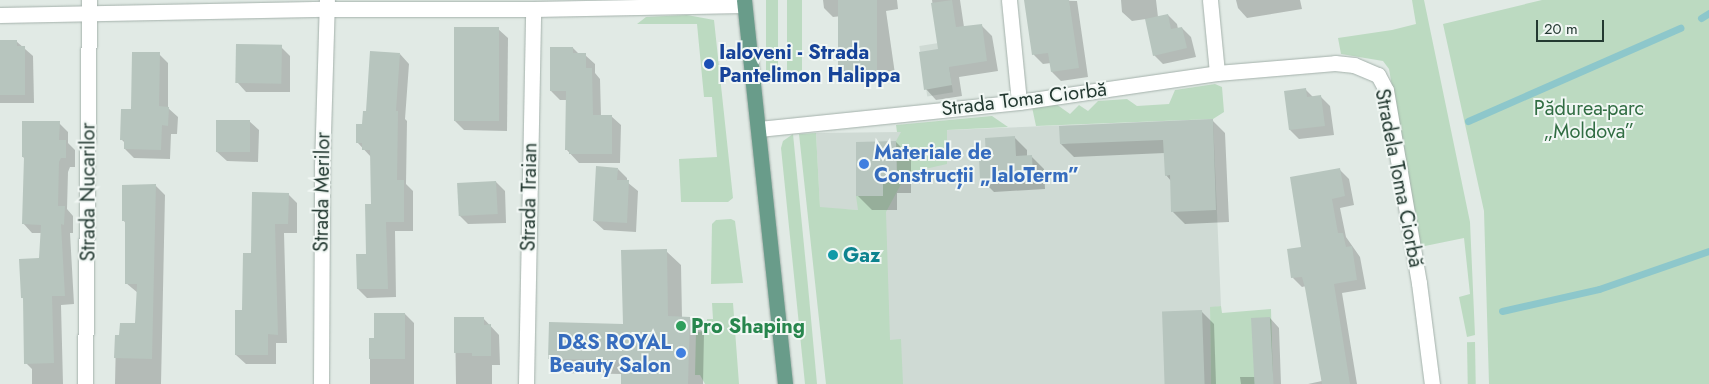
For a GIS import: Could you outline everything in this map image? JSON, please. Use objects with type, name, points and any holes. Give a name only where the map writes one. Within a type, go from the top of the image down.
[{"type":"main road","points":[[744,2],[785,384]]},
{"type":"street","points":[[1009,0],[1019,102]]},
{"type":"street","points":[[1210,0],[1217,73]]},
{"type":"street","points":[[0,15],[89,6],[327,4],[533,9],[744,2]]},
{"type":"street","name":"Strada Merilor","points":[[320,384],[322,167],[327,4]]},
{"type":"street","name":"Strada Nucarilor","points":[[86,384],[89,6]]},
{"type":"street","name":"Strada Traian","points":[[526,384],[533,9]]},
{"type":"street","name":"Stradela Toma Ciorbă","points":[[1217,73],[1335,63],[1354,65],[1378,75],[1386,90],[1419,283],[1432,384]]},
{"type":"street","name":"Strada Toma Ciorbă","points":[[759,129],[1019,102],[1217,73]]},
{"type":"shaded area","points":[[945,42],[953,92],[927,96],[919,46]]},
{"type":"shaded area","points":[[1213,119],[1221,306],[1210,308],[1211,384],[862,384],[858,210],[820,208],[816,133],[901,132]]},
{"type":"green space","points":[[766,0],[778,0],[778,79],[766,79]]},
{"type":"green space","points":[[787,0],[802,0],[802,80],[787,80]]},
{"type":"green space","points":[[1412,0],[1424,0],[1470,222],[1475,335],[1467,337],[1459,297],[1470,294],[1464,238],[1420,247],[1389,69],[1383,61],[1341,54],[1338,38],[1392,30],[1416,24]]},
{"type":"green space","name":"Pădurea-parc „Moldova”","points":[[1542,0],[1709,0],[1709,384],[1489,384],[1484,211],[1443,24]]},
{"type":"green space","points":[[687,15],[714,20],[733,198],[728,202],[681,202],[679,159],[717,157],[712,97],[704,97],[697,24],[637,24],[646,17]]},
{"type":"green space","points":[[1215,84],[1222,87],[1224,112],[1213,119],[1036,126],[1032,107],[1056,104],[1070,114],[1079,105],[1088,111],[1098,101],[1127,99],[1137,106],[1169,104],[1175,90]]},
{"type":"green space","points":[[992,116],[1008,127],[947,130],[947,164],[907,173],[886,212],[890,340],[901,339],[903,384],[826,384],[799,134],[816,133],[820,207],[858,210],[856,196],[883,178],[897,178],[896,141],[901,132],[897,132],[896,125]]},
{"type":"green space","points":[[793,134],[817,384],[805,384],[781,148],[783,141]]},
{"type":"green space","points":[[731,219],[735,221],[743,283],[711,284],[712,224],[716,220]]},
{"type":"green space","points":[[712,303],[733,303],[739,384],[705,384],[700,375],[695,375],[696,332],[706,331],[707,319],[713,319]]},
{"type":"green space","points":[[1221,306],[1222,313],[1271,309],[1273,384],[1211,384],[1210,307]]},
{"type":"green space","points":[[1467,342],[1475,342],[1476,384],[1468,384]]},
{"type":"building","points":[[838,0],[877,0],[877,72],[838,72]]},
{"type":"building","points":[[952,0],[956,27],[982,24],[987,61],[949,67],[952,85],[924,90],[919,52],[938,49],[931,3]]},
{"type":"building","points":[[1024,0],[1069,0],[1079,68],[1051,72],[1048,53],[1032,55]]},
{"type":"building","points":[[1168,14],[1171,29],[1182,27],[1187,48],[1153,56],[1145,19]]},
{"type":"building","points":[[454,27],[499,27],[499,121],[454,121]]},
{"type":"building","points":[[0,40],[17,40],[17,46],[25,46],[25,95],[0,95]]},
{"type":"building","points":[[236,44],[282,45],[281,84],[235,83]]},
{"type":"building","points":[[550,47],[573,47],[573,53],[586,53],[586,68],[592,68],[593,115],[612,115],[612,154],[569,154],[569,150],[565,150],[566,91],[550,91]]},
{"type":"building","points":[[370,51],[400,53],[396,111],[398,111],[397,180],[404,180],[404,222],[386,222],[388,289],[357,289],[356,254],[366,254],[365,204],[371,204],[370,150],[362,150],[362,143],[356,143],[356,124],[362,124],[363,111],[366,111]]},
{"type":"building","points":[[132,52],[160,52],[159,106],[169,107],[168,126],[162,125],[161,150],[124,149],[124,140],[120,140],[121,109],[131,109]]},
{"type":"building","points":[[1306,88],[1307,97],[1321,95],[1325,126],[1289,130],[1284,91]]},
{"type":"building","points":[[1213,119],[1216,210],[1171,212],[1170,175],[1165,176],[1163,140],[1060,144],[1059,126]]},
{"type":"building","points":[[216,120],[250,120],[250,152],[216,152]]},
{"type":"building","points":[[22,121],[60,121],[59,140],[66,140],[66,158],[61,158],[59,162],[58,206],[65,206],[64,225],[61,224],[65,296],[52,296],[54,363],[24,364],[23,298],[21,298],[19,259],[39,258],[41,225],[22,224],[24,157],[22,157]]},
{"type":"building","points":[[1015,136],[1016,156],[1032,155],[1033,177],[980,180],[979,158],[986,158],[985,138]]},
{"type":"building","points":[[896,141],[897,178],[883,178],[883,196],[856,196],[856,142]]},
{"type":"building","points":[[596,166],[618,168],[617,180],[629,180],[627,223],[593,221]]},
{"type":"building","points":[[1340,168],[1345,196],[1332,199],[1338,233],[1343,233],[1346,247],[1352,246],[1357,280],[1334,284],[1350,384],[1322,384],[1302,277],[1291,278],[1287,249],[1301,247],[1290,177]]},
{"type":"building","points":[[496,181],[498,214],[459,216],[457,183]]},
{"type":"building","points":[[156,184],[152,359],[114,358],[115,335],[119,335],[120,323],[135,323],[137,284],[125,284],[125,221],[122,221],[122,185]]},
{"type":"building","points":[[252,192],[289,193],[288,224],[275,224],[278,335],[268,334],[268,355],[235,355],[235,310],[242,310],[243,253],[251,253]]},
{"type":"building","points":[[667,249],[668,316],[690,317],[688,384],[621,384],[621,360],[548,359],[549,322],[623,324],[621,250]]},
{"type":"building","points":[[1202,310],[1205,384],[1165,384],[1162,311]]},
{"type":"building","points":[[374,313],[405,313],[405,359],[369,359],[369,338],[374,338]]},
{"type":"building","points":[[454,317],[484,317],[484,325],[491,324],[491,356],[472,356],[472,353],[454,353]]},
{"type":"building","points":[[1270,317],[1274,384],[1254,384],[1251,318]]},
{"type":"waterway","points":[[1701,18],[1709,13]]},
{"type":"waterway","points":[[1468,121],[1680,28]]},
{"type":"waterway","points":[[1502,311],[1599,289],[1709,251]]},
{"type":"place","name":"Ialoveni - Strada Pantelimon Halippa","points":[[709,64]]},
{"type":"place","name":"Materiale de Construcții „IaloTerm”","points":[[864,164]]},
{"type":"place","name":"Gaz","points":[[833,255]]},
{"type":"place","name":"Pro Shaping","points":[[681,326]]},
{"type":"place","name":"D&S ROYAL Beauty Salon","points":[[681,353]]}]
